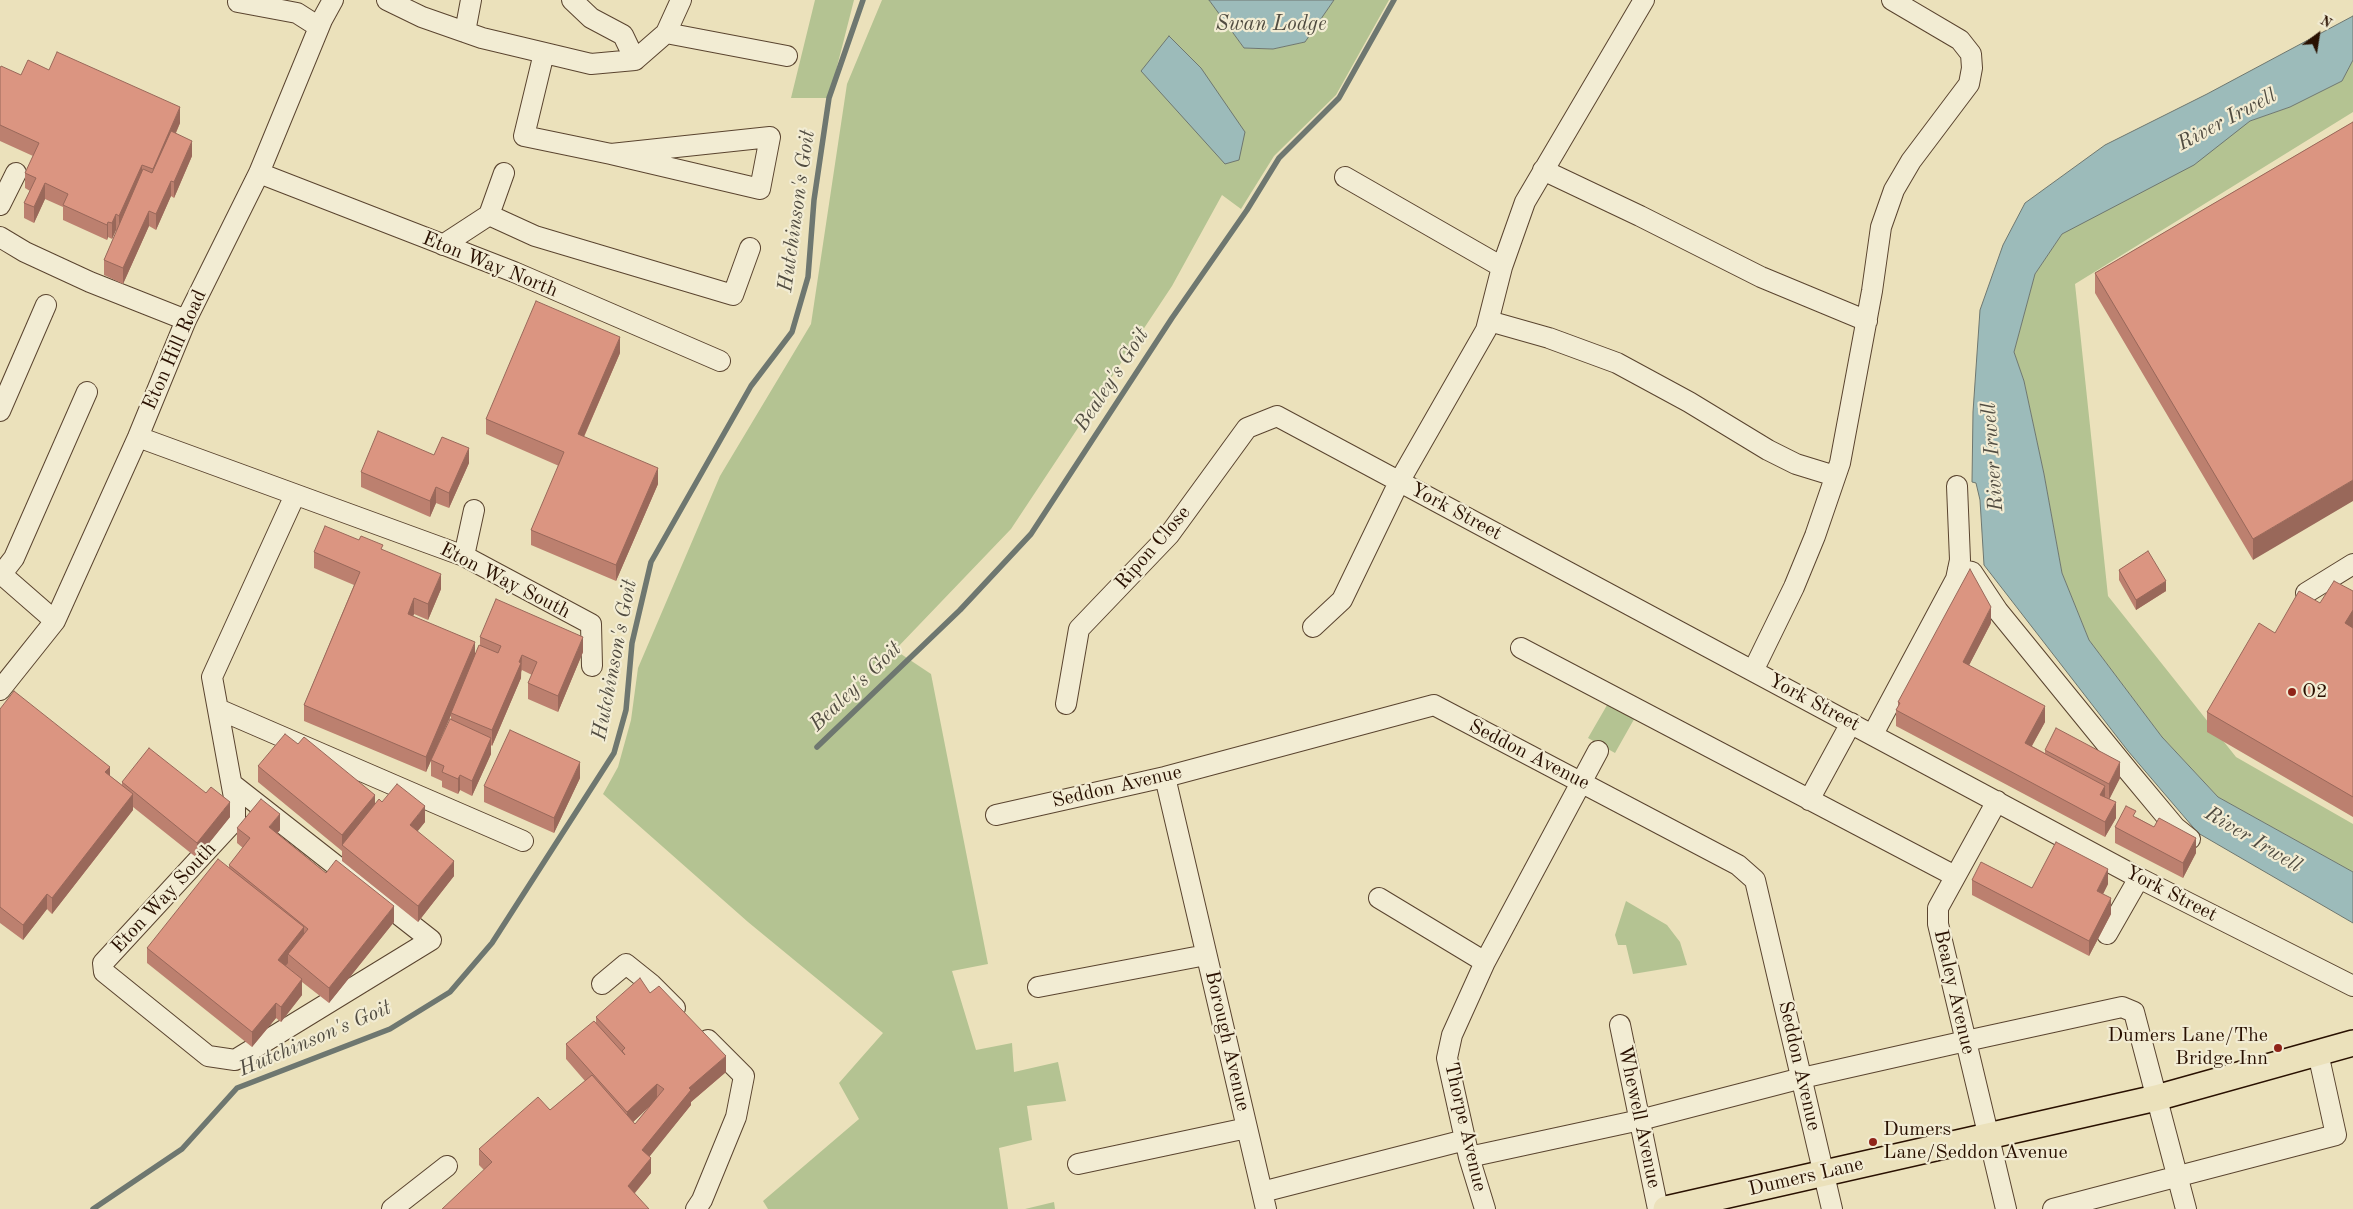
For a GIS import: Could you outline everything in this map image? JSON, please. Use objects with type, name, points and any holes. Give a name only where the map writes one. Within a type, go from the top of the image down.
[{"type":"main road","name":"Dumers Lane","points":[[1666,1209],[2156,1098],[2353,1043]]},
{"type":"street","name":"Eton Hill Road","points":[[0,690],[55,620],[138,437],[186,320],[259,173],[319,27],[333,0]]},
{"type":"street","points":[[465,32],[472,0]]},
{"type":"street","points":[[572,0],[591,18],[623,34],[635,60]]},
{"type":"street","points":[[391,1],[422,17],[465,32],[591,64],[635,60],[666,33],[681,0]]},
{"type":"street","points":[[1753,671],[1794,587],[1815,536],[1840,463],[1867,321],[1881,227],[1894,190],[1911,161],[1969,84],[1972,68],[1971,54],[1960,40],[1892,0]]},
{"type":"street","points":[[238,2],[297,13],[319,27]]},
{"type":"street","points":[[1313,627],[1342,600],[1399,482],[1486,330],[1502,267],[1524,202],[1640,2]]},
{"type":"street","points":[[666,33],[787,56]]},
{"type":"street","points":[[544,53],[524,136],[611,154],[760,190],[770,137],[611,154]]},
{"type":"street","points":[[1543,170],[1761,277],[1867,321]]},
{"type":"street","points":[[0,205],[16,173]]},
{"type":"street","name":"Eton Way North","points":[[259,173],[523,276],[720,361]]},
{"type":"street","points":[[443,245],[489,215],[504,173]]},
{"type":"street","points":[[1345,177],[1502,267]]},
{"type":"street","points":[[489,215],[535,236],[733,295],[750,248]]},
{"type":"street","points":[[0,237],[25,252],[90,282],[186,320]]},
{"type":"street","points":[[0,411],[46,305]]},
{"type":"street","points":[[1489,321],[1549,338],[1617,363],[1689,402],[1768,450],[1796,464],[1835,476]]},
{"type":"street","points":[[55,620],[0,575],[14,558],[87,392]]},
{"type":"street","name":"York Street","points":[[1277,416],[2139,878],[2353,986]]},
{"type":"street","name":"Ripon Close","points":[[1066,704],[1080,630],[1169,535],[1247,428],[1277,416]]},
{"type":"street","name":"Eton Way South","points":[[138,437],[464,556],[590,624],[592,666]]},
{"type":"street","points":[[1873,734],[1956,580],[1960,560],[1957,486]]},
{"type":"street","name":"Eton Way South","points":[[232,784],[431,940],[235,1060],[208,1056],[104,972],[103,963],[235,820],[232,784],[212,677],[295,495]]},
{"type":"street","points":[[464,556],[474,510]]},
{"type":"street","points":[[2306,593],[2353,564]]},
{"type":"street","points":[[1958,569],[1972,572],[1998,611],[2124,766],[2175,826],[2190,840]]},
{"type":"street","points":[[1521,648],[1955,876]]},
{"type":"street","name":"Seddon Avenue","points":[[996,815],[1165,777],[1434,705],[1738,865],[1756,880],[1832,1209]]},
{"type":"street","points":[[218,709],[522,841]]},
{"type":"street","points":[[1809,800],[1851,723]]},
{"type":"street","name":"Thorpe Avenue","points":[[1484,1209],[1467,1149],[1447,1058],[1452,1035],[1485,962],[1583,783],[1598,751]]},
{"type":"street","name":"Borough Avenue","points":[[1165,777],[1264,1201]]},
{"type":"street","name":"Bealey Avenue","points":[[1997,801],[1938,908],[1938,924],[2006,1209]]},
{"type":"street","points":[[2107,934],[2139,878]]},
{"type":"street","points":[[1379,898],[1485,962]]},
{"type":"street","name":"Borough Avenue","points":[[1038,988],[1206,955]]},
{"type":"street","points":[[602,984],[626,964],[651,984],[744,1076],[736,1117],[702,1200],[696,1209]]},
{"type":"street","points":[[1264,1201],[1467,1149],[1640,1120],[1802,1078],[2122,1007],[2134,1012],[2186,1209]]},
{"type":"street","name":"Whewell Avenue","points":[[1620,1025],[1658,1209]]},
{"type":"street","points":[[2054,1209],[2336,1135],[2318,1053]]},
{"type":"street","name":"Borough Avenue","points":[[1078,1164],[1247,1128]]},
{"type":"street","points":[[392,1209],[447,1166]]},
{"type":"green space","points":[[815,0],[854,0],[829,98],[791,98]]},
{"type":"green space","points":[[882,0],[1209,0],[1244,48],[1273,49],[1305,42],[1334,0],[1389,0],[1336,95],[1274,156],[1241,209],[1222,195],[1172,286],[1011,529],[895,650],[931,674],[988,964],[952,971],[976,1050],[1012,1043],[1014,1072],[1058,1062],[1066,1101],[1027,1106],[1032,1140],[999,1148],[1008,1209],[768,1209],[763,1201],[859,1119],[839,1083],[883,1033],[748,922],[603,794],[618,767],[631,720],[638,668],[720,476],[811,324],[847,84]]},
{"type":"green space","points":[[2353,60],[2353,112],[2075,284],[2108,596],[2236,757],[2353,824],[2353,872],[2218,797],[2162,737],[2089,640],[2062,573],[2044,474],[2024,381],[2014,352],[2035,274],[2062,234],[2250,121],[2290,107],[2342,81]]},
{"type":"green space","points":[[1610,700],[1637,714],[1615,753],[1588,738]]},
{"type":"green space","points":[[1626,901],[1667,925],[1680,942],[1687,965],[1633,974],[1626,945],[1618,945],[1615,935]]},
{"type":"green space","points":[[1054,1202],[1055,1209],[1025,1209]]},
{"type":"water","name":"Swan Lodge","points":[[1209,0],[1334,0],[1305,42],[1273,49],[1244,48]]},
{"type":"water","name":"River Irwell","points":[[2353,16],[2353,60],[2342,81],[2290,107],[2250,121],[2194,165],[2062,234],[2035,274],[2014,352],[2024,381],[2044,474],[2062,573],[2089,640],[2162,737],[2218,797],[2353,872],[2353,923],[2198,833],[2128,751],[1984,565],[1980,500],[1976,483],[1972,482],[1973,412],[1980,310],[2003,245],[2025,203],[2105,145],[2207,94]]},
{"type":"water","points":[[1169,36],[1201,68],[1245,132],[1239,160],[1225,164],[1141,71]]},
{"type":"building","points":[[57,52],[180,107],[153,169],[142,165],[119,216],[116,214],[112,223],[108,222],[107,225],[63,205],[68,194],[45,183],[34,207],[24,203],[36,178],[25,173],[39,143],[0,125],[1,66],[21,75],[28,60],[49,70]]},
{"type":"building","points":[[2353,122],[2353,480],[2253,539],[2095,273]]},
{"type":"building","points":[[171,131],[192,141],[174,182],[171,181],[156,214],[149,211],[123,268],[104,260],[143,169],[152,173]]},
{"type":"building","points":[[536,301],[620,337],[578,434],[658,468],[616,565],[531,530],[564,452],[486,419]]},
{"type":"building","points":[[378,431],[434,455],[442,437],[469,448],[449,493],[436,487],[430,501],[361,472]]},
{"type":"building","points":[[325,526],[359,540],[361,536],[383,545],[381,549],[441,574],[428,604],[414,598],[408,614],[475,642],[426,757],[304,705],[360,572],[314,552]]},
{"type":"building","points":[[2148,551],[2166,581],[2136,600],[2119,570]]},
{"type":"building","points":[[1970,569],[1991,607],[1963,662],[2045,706],[2025,743],[2105,786],[2100,795],[2116,802],[2105,822],[1896,710],[1900,703],[1898,702]]},
{"type":"building","name":"O2","points":[[2334,581],[2353,591],[2353,610],[2345,623],[2353,628],[2353,797],[2207,712],[2259,623],[2275,633],[2299,591],[2320,603]]},
{"type":"building","points":[[496,599],[583,637],[558,696],[528,683],[537,662],[522,655],[519,662],[521,663],[492,730],[451,713],[479,645],[498,653],[501,646],[480,637]]},
{"type":"building","points":[[14,691],[110,767],[105,772],[133,794],[52,898],[47,894],[23,925],[0,907],[0,709]]},
{"type":"building","points":[[450,719],[491,738],[472,781],[460,775],[458,779],[442,772],[444,766],[431,760]]},
{"type":"building","points":[[2056,728],[2120,762],[2109,784],[2045,750]]},
{"type":"building","points":[[510,730],[580,762],[554,818],[484,786]]},
{"type":"building","points":[[285,734],[298,744],[304,737],[375,795],[342,835],[258,766]]},
{"type":"building","points":[[149,748],[206,793],[211,787],[230,802],[197,843],[122,782]]},
{"type":"building","points":[[397,784],[425,806],[410,825],[454,861],[418,906],[342,845],[379,799],[382,802]]},
{"type":"building","points":[[261,799],[280,814],[269,827],[326,873],[336,860],[394,906],[329,988],[288,954],[308,929],[229,865],[250,838],[237,828]]},
{"type":"building","points":[[2126,806],[2136,811],[2133,816],[2154,827],[2159,818],[2196,838],[2183,863],[2115,827]]},
{"type":"building","points":[[2056,842],[2108,869],[2097,891],[2111,898],[2089,941],[1972,880],[1981,862],[2032,888]]},
{"type":"building","points":[[218,859],[304,927],[278,960],[302,979],[281,1007],[276,1003],[252,1032],[147,948]]},
{"type":"building","points":[[640,978],[650,993],[659,986],[726,1056],[689,1088],[691,1090],[642,1150],[651,1158],[628,1186],[649,1209],[442,1209],[492,1162],[479,1149],[538,1097],[550,1110],[592,1075],[635,1124],[664,1089],[657,1084],[627,1112],[566,1044],[594,1021],[625,1055],[622,1051],[625,1048],[596,1017]]},
{"type":"waterway","name":"Hutchinson's Goit","points":[[93,1209],[182,1149],[237,1088],[390,1029],[450,992],[492,943],[614,753],[626,710],[632,643],[651,562],[751,386],[792,332],[808,277],[814,200],[829,98],[863,0]]},
{"type":"waterway","name":"Bealey's Goit","points":[[817,747],[960,610],[1031,534],[1172,318],[1247,210],[1279,158],[1339,98],[1394,0]]},
{"type":"place","name":"O2","points":[[2292,692]]},
{"type":"place","name":"Dumers Lane/The Bridge Inn","points":[[2278,1048]]},
{"type":"place","name":"Dumers Lane/Seddon Avenue","points":[[1873,1142]]}]
